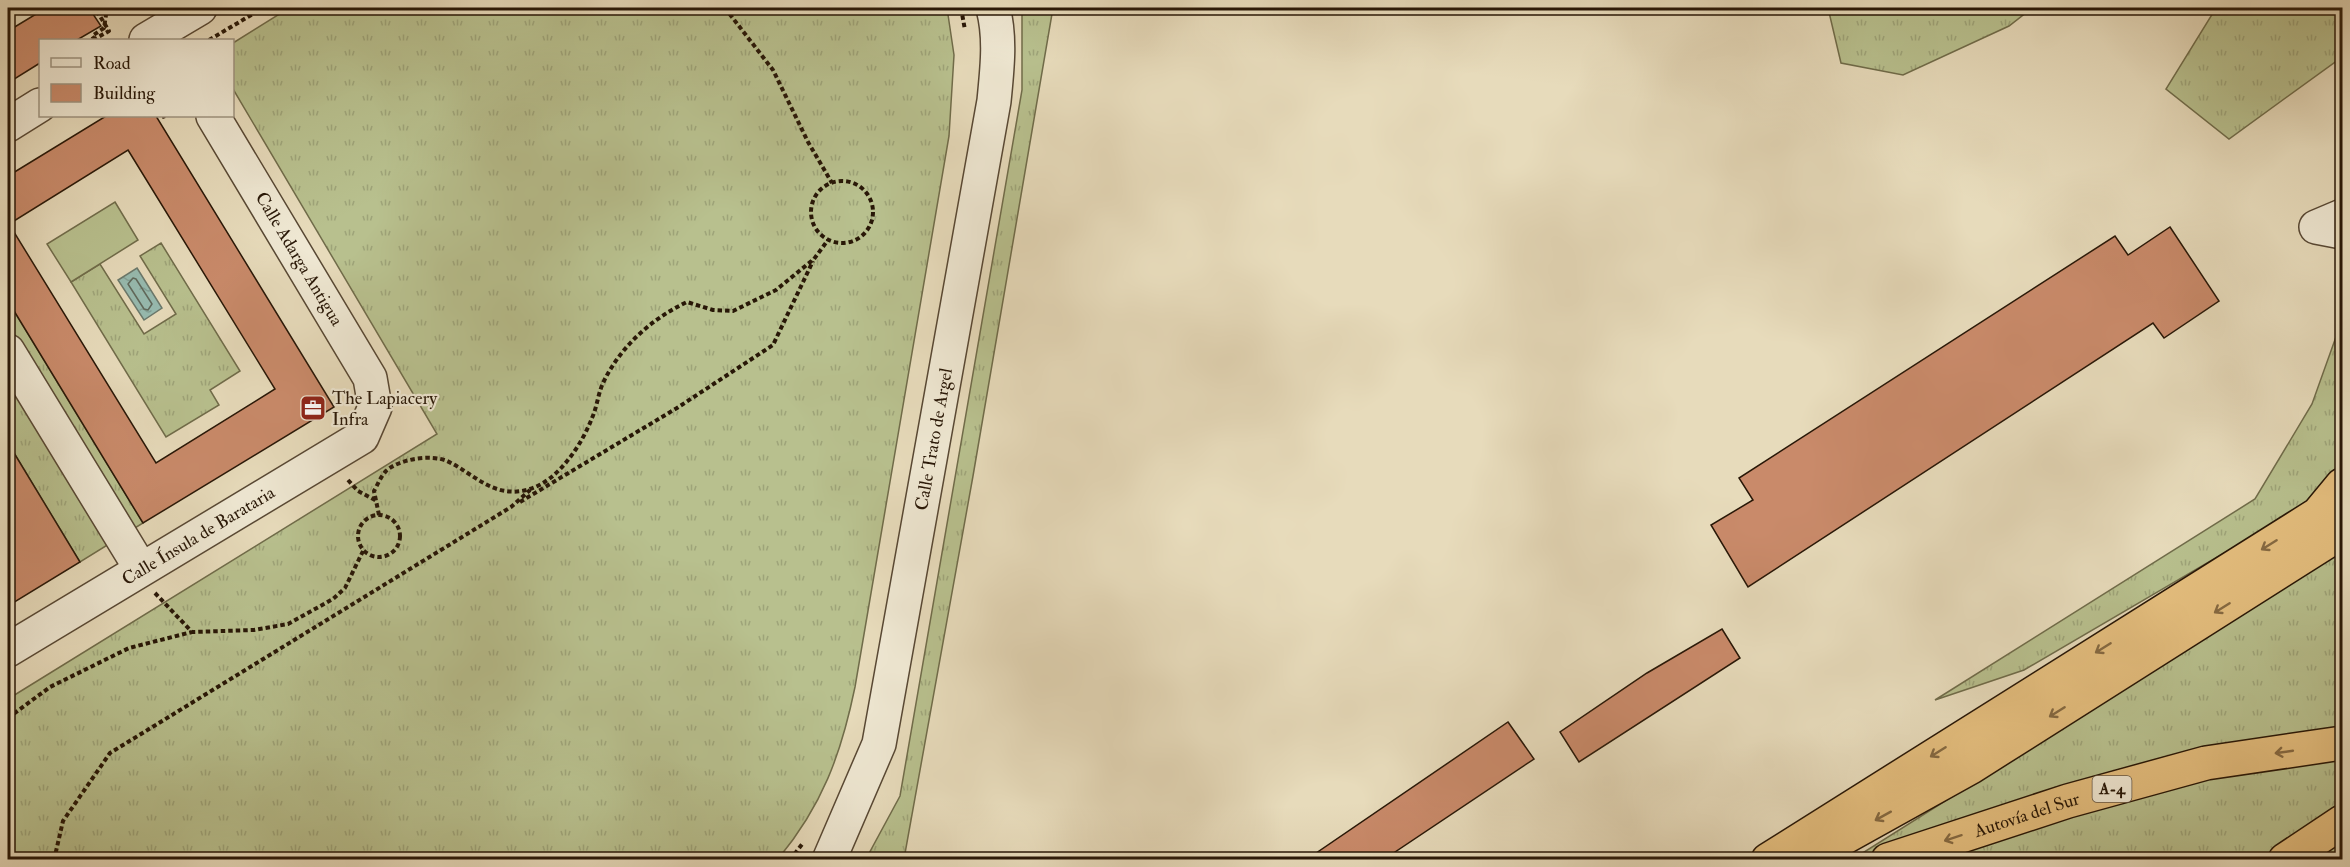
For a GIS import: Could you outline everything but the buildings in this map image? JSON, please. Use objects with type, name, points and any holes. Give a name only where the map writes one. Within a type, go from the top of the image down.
[{"type":"highway","points":[[1804,860],[1971,767],[2334,515],[2343,485]]},
{"type":"highway","points":[[1768,860],[2334,515]]},
{"type":"highway","name":"Autovía del Sur","points":[[1888,860],[2068,801],[2206,763],[2342,743]]},
{"type":"highway","points":[[2285,860],[2343,822]]},
{"type":"street","points":[[156,30],[200,8]]},
{"type":"street","name":"Calle Trato de Argel","points":[[829,860],[879,744],[994,101],[998,53],[993,8]]},
{"type":"street","points":[[8,125],[39,106]]},
{"type":"street","name":"Calle Adarga Antigua","points":[[214,117],[370,378],[375,407]]},
{"type":"street","points":[[2343,216],[2316,227],[2343,232]]},
{"type":"street","points":[[8,351],[141,569]]},
{"type":"street","name":"Calle Ínsula de Barataria","points":[[8,650],[362,438],[375,407]]},
{"type":"path","points":[[95,8],[104,23]]},
{"type":"path","points":[[94,39],[92,36],[104,28],[106,15],[101,8]]},
{"type":"path","points":[[211,39],[263,8]]},
{"type":"path","points":[[725,8],[773,70],[808,142],[832,183]]},
{"type":"path","points":[[843,181],[861,188],[872,205],[871,225],[857,239],[838,243],[828,240],[814,225],[812,204],[823,188],[832,183],[843,181]]},
{"type":"path","points":[[54,860],[63,820],[110,753],[677,408],[773,345],[814,259],[828,240]]},
{"type":"path","points":[[512,507],[531,489],[554,474],[574,452],[592,419],[603,384],[640,332],[665,312],[687,302],[712,310],[733,311],[776,290],[814,259]]},
{"type":"path","points":[[379,515],[378,501],[374,491],[386,471],[412,459],[445,460],[493,489],[531,489]]},
{"type":"path","points":[[348,480],[358,491],[378,501]]},
{"type":"path","points":[[8,718],[50,687],[129,648],[192,632],[254,630],[288,624],[333,599],[345,588],[363,550],[358,536],[360,528],[371,517],[379,515],[387,517],[398,529],[398,545],[393,552],[378,557],[363,550]]},
{"type":"path","points":[[141,569],[158,597],[192,632]]},
{"type":"green space","points":[[289,8],[947,8],[954,55],[949,136],[855,687],[843,735],[828,779],[807,819],[778,859],[8,859],[8,699],[437,434],[234,91],[234,42]]},
{"type":"green space","points":[[1022,8],[1053,8],[973,476],[904,859],[866,859],[900,796],[1022,90]]},
{"type":"green space","points":[[1828,8],[2032,8],[2009,26],[1903,75],[1841,63]]},
{"type":"green space","points":[[2216,8],[2342,8],[2342,57],[2229,139],[2166,89]]},
{"type":"green space","points":[[115,202],[138,240],[71,282],[47,244]]},
{"type":"green space","points":[[161,243],[240,371],[210,390],[219,405],[166,437],[71,282],[100,264],[144,334],[176,314],[140,256]]},
{"type":"green space","points":[[8,301],[143,523],[80,562],[8,443]]},
{"type":"green space","points":[[2342,320],[2342,484],[2024,670],[1935,700],[2255,499],[2312,404]]},
{"type":"green space","points":[[2342,551],[2342,859],[1853,859]]},
{"type":"water","points":[[137,268],[162,308],[144,320],[118,280]]},
{"type":"place","name":"The Lapiacery Infra","points":[[313,408]]}]
